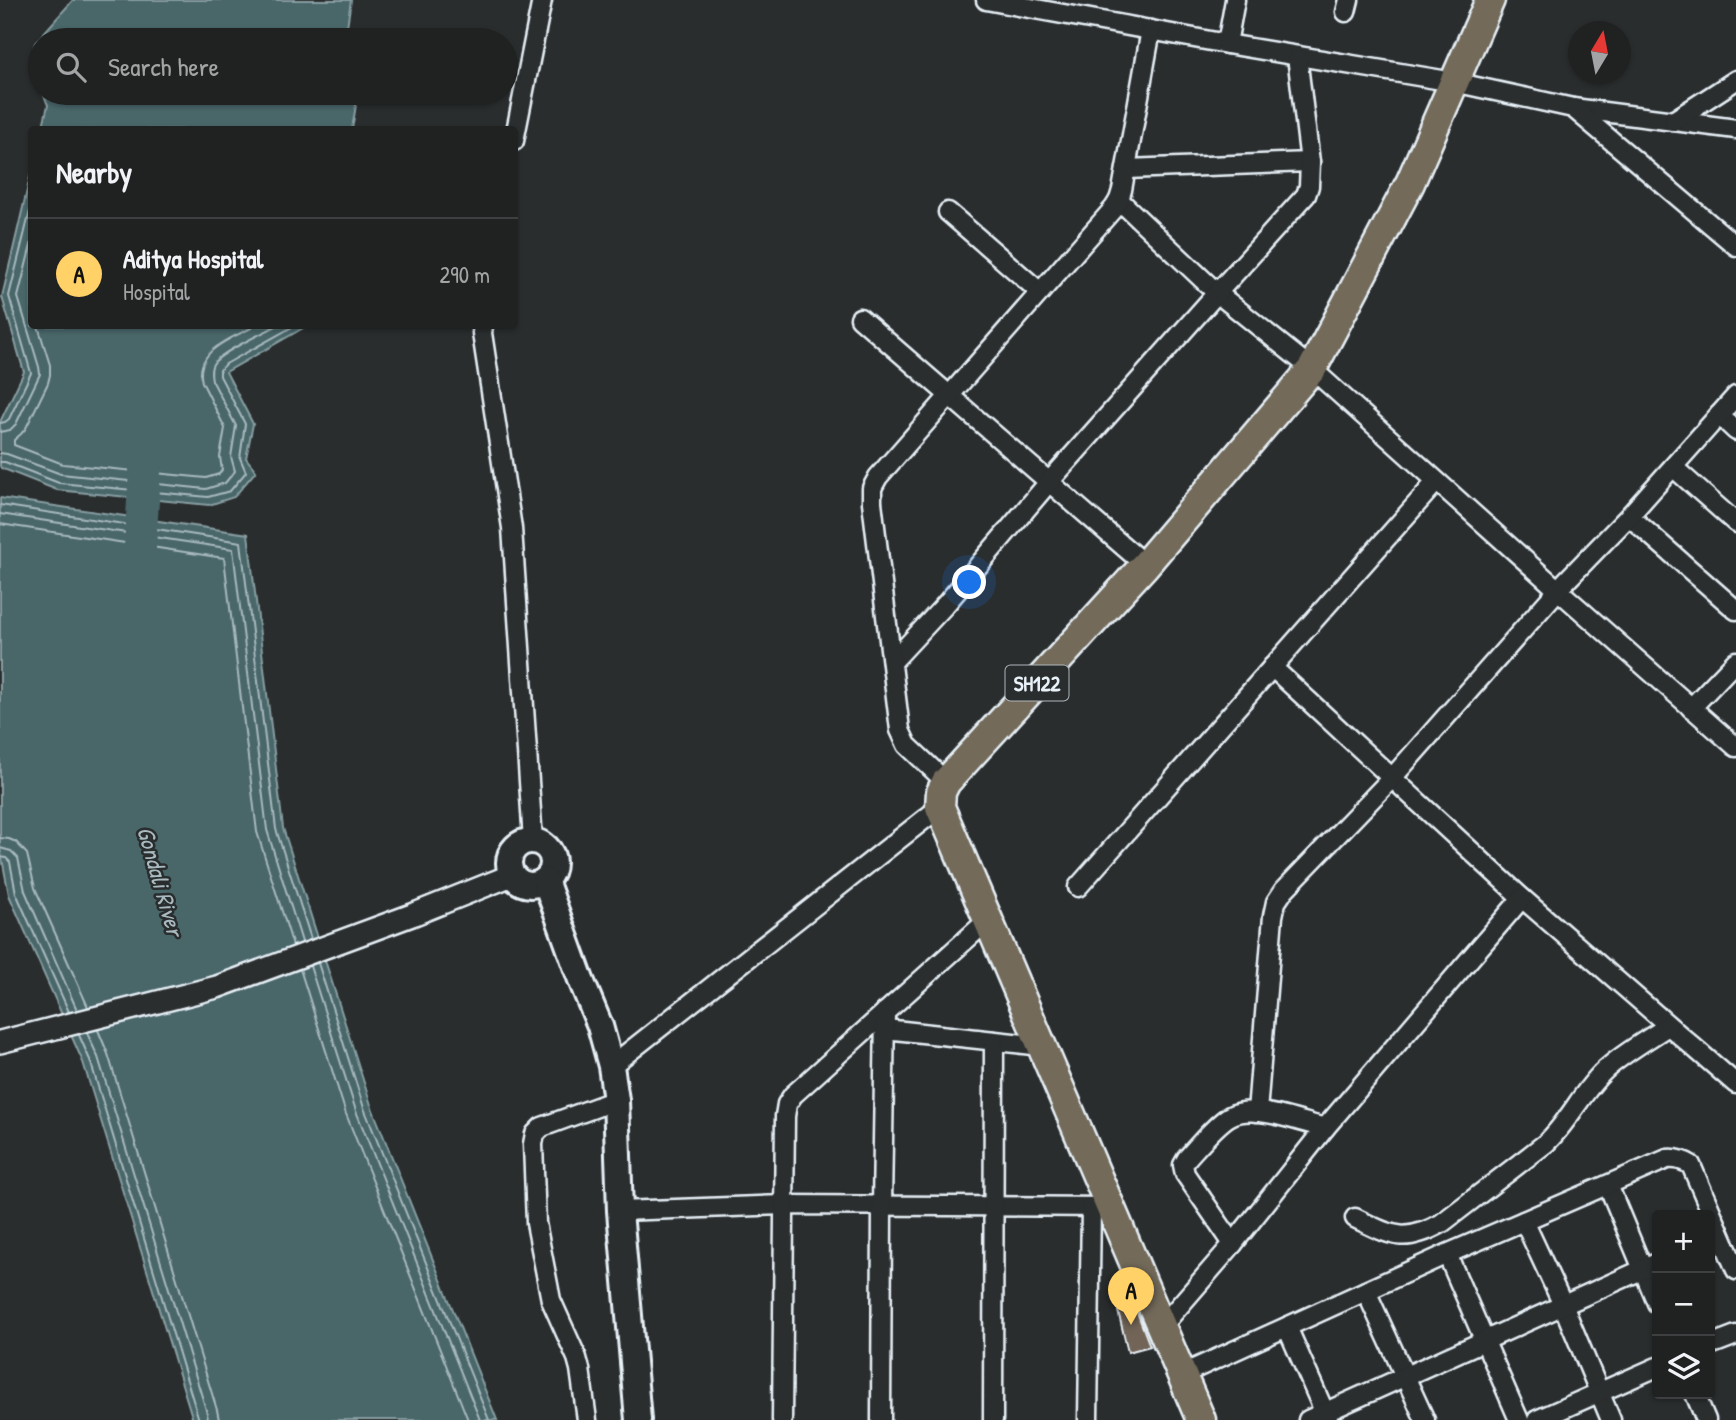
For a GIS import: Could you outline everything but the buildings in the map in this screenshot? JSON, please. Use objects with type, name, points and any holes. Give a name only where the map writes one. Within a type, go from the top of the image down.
[{"type":"main road","name":"SH122","points":[[943,794],[1145,565],[1312,369],[1410,183],[1490,0]]},
{"type":"main road","points":[[943,794],[988,919],[1042,1046],[1101,1207],[1161,1325],[1201,1420]]},
{"type":"main road","points":[[533,841],[546,847],[553,859],[553,867],[545,880],[539,884],[523,884],[512,875],[509,867],[510,854],[514,848],[533,841]]},
{"type":"main road","points":[[545,880],[600,1026],[611,1066],[638,1420]]},
{"type":"street","points":[[517,126],[541,0]]},
{"type":"street","points":[[986,0],[1454,82],[1573,108],[1736,129]]},
{"type":"street","points":[[1227,44],[1235,0]]},
{"type":"street","points":[[611,1066],[943,794],[907,745],[901,730],[872,488],[878,477],[1119,200],[1151,30]]},
{"type":"street","points":[[892,662],[1306,195],[1310,162],[1297,56]]},
{"type":"street","points":[[1673,121],[1736,80]]},
{"type":"street","points":[[1573,108],[1736,246]]},
{"type":"street","points":[[1126,169],[1310,162]]},
{"type":"street","points":[[1119,200],[1217,293],[1312,369],[1736,747]]},
{"type":"street","points":[[948,212],[1040,292]]},
{"type":"street","points":[[860,318],[1145,565]]},
{"type":"street","points":[[483,329],[512,527],[533,841]]},
{"type":"street","points":[[1257,1112],[1276,902],[1392,778],[1558,590],[1629,516],[1736,396]]},
{"type":"street","points":[[1719,415],[1736,432]]},
{"type":"street","points":[[1673,467],[1734,518]]},
{"type":"street","points":[[1078,887],[1436,482]]},
{"type":"street","points":[[1629,516],[1736,610]]},
{"type":"street","points":[[1691,708],[1736,661]]},
{"type":"street","points":[[1272,667],[1522,898],[1736,1084]]},
{"type":"street","points":[[0,1042],[217,987],[512,875]]},
{"type":"street","points":[[1161,1325],[1233,1244],[1325,1128],[1522,898]]},
{"type":"street","points":[[782,1420],[785,1116],[788,1104],[793,1095],[885,1021],[988,919]]},
{"type":"street","points":[[885,1021],[994,1041],[1042,1046]]},
{"type":"street","points":[[881,1420],[885,1021]]},
{"type":"street","points":[[1354,1217],[1390,1234],[1403,1237],[1442,1223],[1556,1134],[1605,1069],[1668,1026]]},
{"type":"street","points":[[992,1420],[994,1041]]},
{"type":"street","points":[[587,1420],[577,1358],[551,1300],[536,1223],[533,1144],[535,1135],[542,1127],[615,1100]]},
{"type":"street","points":[[1233,1244],[1185,1174],[1184,1165],[1187,1158],[1226,1117],[1236,1113],[1257,1112],[1325,1128]]},
{"type":"street","points":[[1182,1374],[1447,1254],[1667,1159],[1674,1158],[1691,1165],[1707,1210]]},
{"type":"street","points":[[1287,1327],[1320,1418],[1406,1375],[1650,1266],[1608,1185]]},
{"type":"street","points":[[620,1210],[784,1205],[1101,1207],[1088,1420]]},
{"type":"street","points":[[1524,1221],[1611,1420]]},
{"type":"street","points":[[1715,1237],[1736,1270]]},
{"type":"street","points":[[1447,1254],[1519,1420]]},
{"type":"street","points":[[1366,1291],[1425,1420]]},
{"type":"street","points":[[1715,1343],[1736,1335]]},
{"type":"street","points":[[1537,1420],[1652,1369]]},
{"type":"street","points":[[1697,1399],[1706,1420]]},
{"type":"water","points":[[73,0],[351,0],[347,28],[48,28]]},
{"type":"water","points":[[48,105],[356,105],[352,126],[43,126]]},
{"type":"water","points":[[28,186],[28,329],[301,329],[226,372],[253,424],[246,458],[256,471],[234,497],[209,505],[57,490],[1,468],[0,422],[24,372],[2,297]]},
{"type":"water","points":[[0,498],[248,534],[283,828],[371,1105],[497,1420],[193,1420],[83,1062],[9,895],[0,848]]},
{"type":"waterway","name":"Gondali River","points":[[139,562],[146,456]]},
{"type":"place","name":"Aditya Hospital","points":[[1131,1325]]}]
